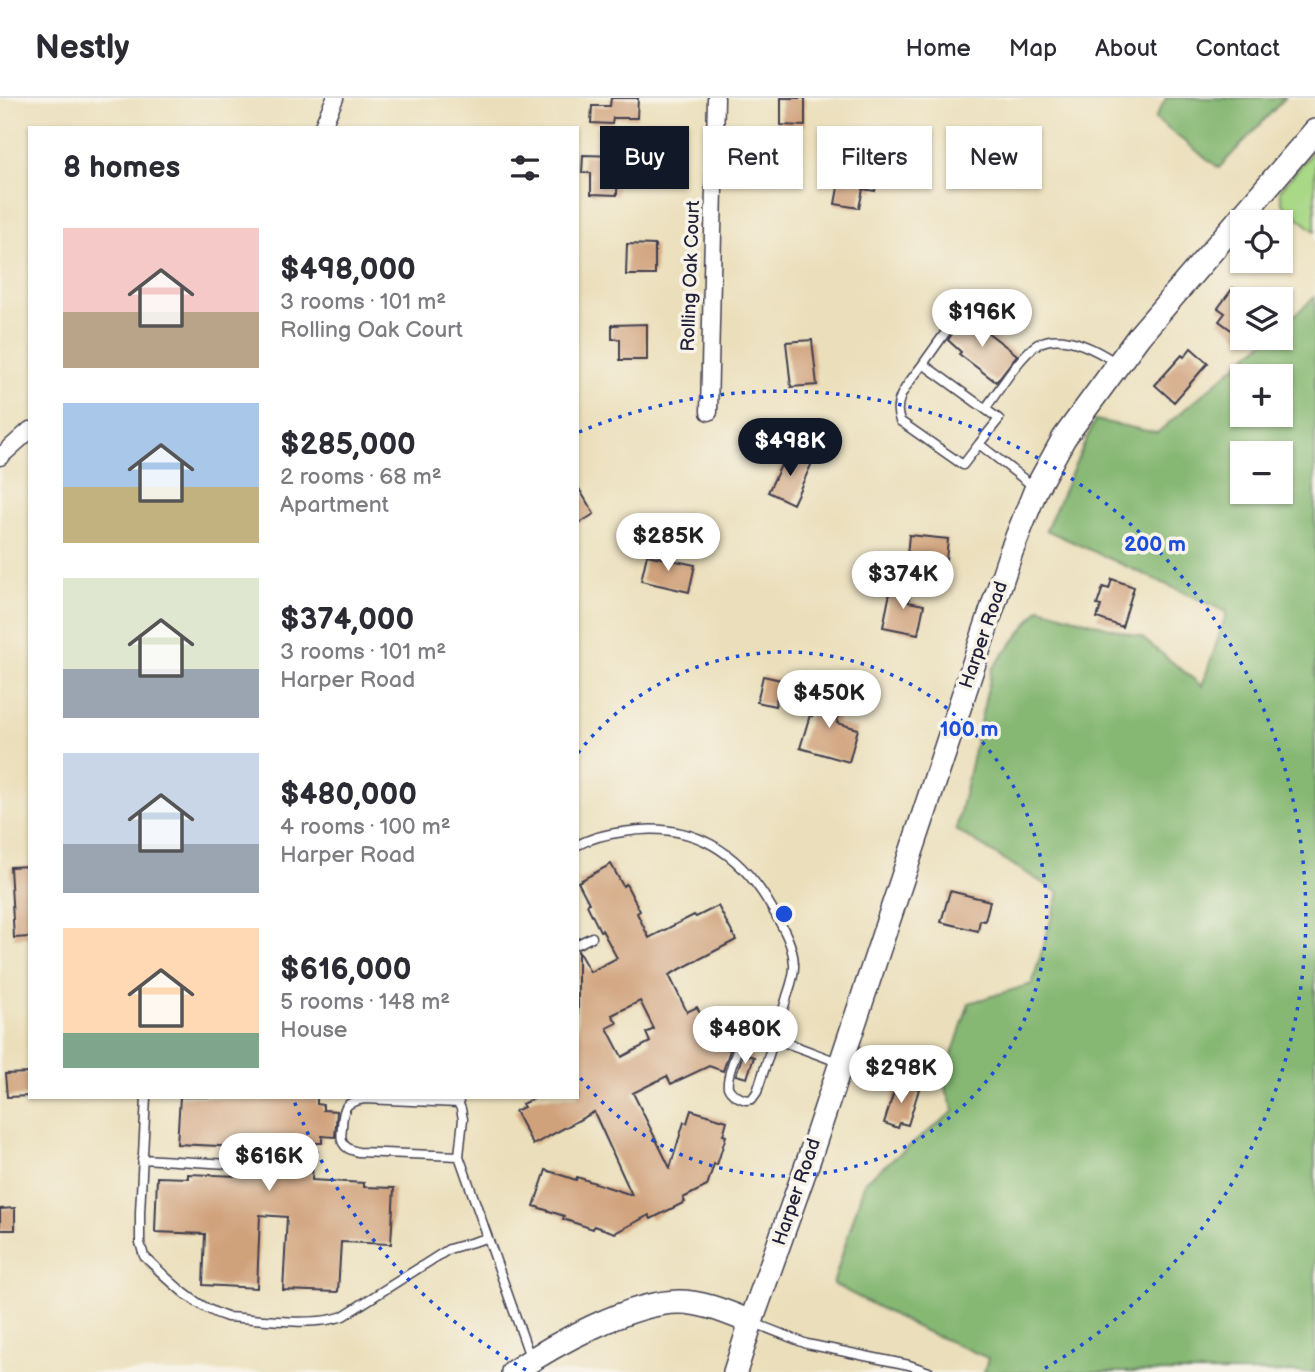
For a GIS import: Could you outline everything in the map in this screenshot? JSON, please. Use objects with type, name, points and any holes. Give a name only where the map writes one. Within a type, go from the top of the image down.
[{"type":"main road","name":"Harper Road","points":[[735,1372],[1012,552],[1036,489],[1064,438],[1139,335],[1315,131]]},
{"type":"main road","points":[[522,1366],[544,1351],[617,1317],[663,1303],[680,1302],[706,1306],[751,1322]]},
{"type":"street","points":[[323,126],[335,98]]},
{"type":"street","name":"Rolling Oak Court","points":[[709,412],[716,98]]},
{"type":"street","points":[[0,457],[28,432]]},
{"type":"lane","points":[[923,364],[999,419],[962,465],[900,421],[897,404],[902,393],[950,326]]},
{"type":"lane","points":[[985,409],[1030,350],[1049,340],[1092,348],[1118,364]]},
{"type":"lane","points":[[979,444],[1036,489]]},
{"type":"lane","points":[[579,845],[598,837],[630,831],[652,828],[675,830],[710,843],[733,860],[767,899],[788,938],[794,965],[792,977],[774,1040],[757,1092],[752,1099],[746,1100],[731,1091],[728,1087],[729,1076],[740,1044],[751,1036],[774,1040],[840,1063]]},
{"type":"lane","points":[[579,944],[592,937]]},
{"type":"lane","points":[[146,1099],[139,1237],[141,1249],[144,1256],[193,1300],[214,1313],[227,1317],[325,1321],[344,1315],[449,1249],[487,1238]]},
{"type":"lane","points":[[459,1156],[358,1152],[348,1149],[343,1145],[342,1139],[343,1111],[356,1100],[365,1099],[457,1100],[463,1119],[459,1156],[487,1238],[522,1366]]},
{"type":"lane","points":[[142,1159],[229,1164]]},
{"type":"lane","points":[[751,1322],[807,1344],[909,1365],[929,1372]]},
{"type":"green space","points":[[1166,98],[1285,98],[1219,168],[1155,119]]},
{"type":"green space","points":[[1315,149],[1315,231],[1293,214],[1293,210],[1286,208],[1280,190]]},
{"type":"green space","points":[[1315,297],[1315,1372],[984,1372],[988,1358],[918,1328],[833,1284],[865,1181],[954,1111],[943,1082],[969,1003],[1032,984],[1059,893],[956,830],[992,669],[1040,608],[1141,637],[1202,686],[1227,612],[1046,530],[1095,420],[1157,433],[1230,371],[1230,427],[1293,427],[1293,364],[1238,364],[1254,350],[1293,350],[1293,316]]},
{"type":"building","points":[[611,98],[638,98],[637,118],[613,118],[612,124],[591,123],[592,106],[610,106]]},
{"type":"building","points":[[781,98],[805,98],[805,126],[781,125]]},
{"type":"building","points":[[583,155],[600,155],[600,189],[617,189],[617,195],[591,194],[591,173],[582,173]]},
{"type":"building","points":[[838,189],[863,189],[859,208],[835,204]]},
{"type":"building","points":[[627,244],[655,245],[655,275],[626,275]]},
{"type":"building","points":[[1230,292],[1230,329],[1219,321],[1225,313],[1218,308]]},
{"type":"building","points":[[965,315],[1017,355],[996,382],[959,354],[961,352],[948,340]]},
{"type":"building","points":[[647,324],[647,360],[620,360],[620,339],[612,339],[612,325]]},
{"type":"building","points":[[812,340],[817,385],[791,387],[786,342]]},
{"type":"building","points":[[1191,348],[1208,363],[1174,402],[1155,385]]},
{"type":"building","points":[[788,451],[812,463],[793,504],[768,492]]},
{"type":"building","points":[[579,489],[594,514],[579,523]]},
{"type":"building","points":[[909,535],[948,539],[946,560],[907,556]]},
{"type":"building","points":[[647,555],[695,565],[689,592],[641,581]]},
{"type":"building","points":[[1112,579],[1134,587],[1122,627],[1097,618],[1101,606],[1097,605],[1103,587],[1109,589]]},
{"type":"building","points":[[892,583],[912,587],[908,602],[924,605],[918,634],[883,627]]},
{"type":"building","points":[[763,676],[781,680],[775,706],[757,702]]},
{"type":"building","points":[[818,691],[843,696],[837,723],[858,729],[849,762],[800,748]]},
{"type":"building","points":[[611,864],[623,886],[626,884],[640,911],[637,913],[649,938],[718,906],[736,940],[669,975],[687,1012],[697,1007],[716,1045],[730,1050],[723,1071],[709,1066],[671,1084],[667,1076],[633,1093],[670,1168],[684,1122],[687,1123],[691,1110],[727,1121],[723,1135],[726,1136],[717,1165],[714,1164],[707,1186],[683,1198],[685,1202],[651,1219],[649,1215],[615,1233],[563,1219],[564,1216],[534,1206],[546,1170],[632,1195],[594,1112],[533,1145],[515,1111],[532,1099],[579,1099],[579,953],[590,972],[617,958],[602,930],[600,931],[587,905],[589,903],[579,881]],"holes":[[[640,1001],[654,1029],[646,1033],[650,1042],[622,1057],[607,1028],[617,1023],[612,1015]]]},
{"type":"building","points":[[28,866],[28,937],[14,938],[10,867]]},
{"type":"building","points":[[950,891],[990,901],[985,921],[980,920],[978,931],[941,922]]},
{"type":"building","points":[[743,1054],[754,1057],[747,1078],[736,1075]]},
{"type":"building","points":[[28,1073],[28,1096],[7,1097],[5,1074]]},
{"type":"building","points":[[897,1082],[919,1089],[908,1125],[900,1123],[898,1128],[884,1123]]},
{"type":"building","points":[[180,1099],[317,1099],[317,1104],[323,1105],[323,1110],[337,1111],[335,1137],[322,1136],[322,1143],[314,1143],[312,1180],[394,1188],[391,1244],[341,1242],[338,1292],[283,1290],[287,1217],[260,1215],[257,1288],[203,1285],[205,1234],[155,1232],[157,1177],[188,1178],[188,1174],[239,1176],[240,1147],[177,1144]]},
{"type":"building","points":[[15,1208],[15,1230],[0,1230],[0,1209]]}]
